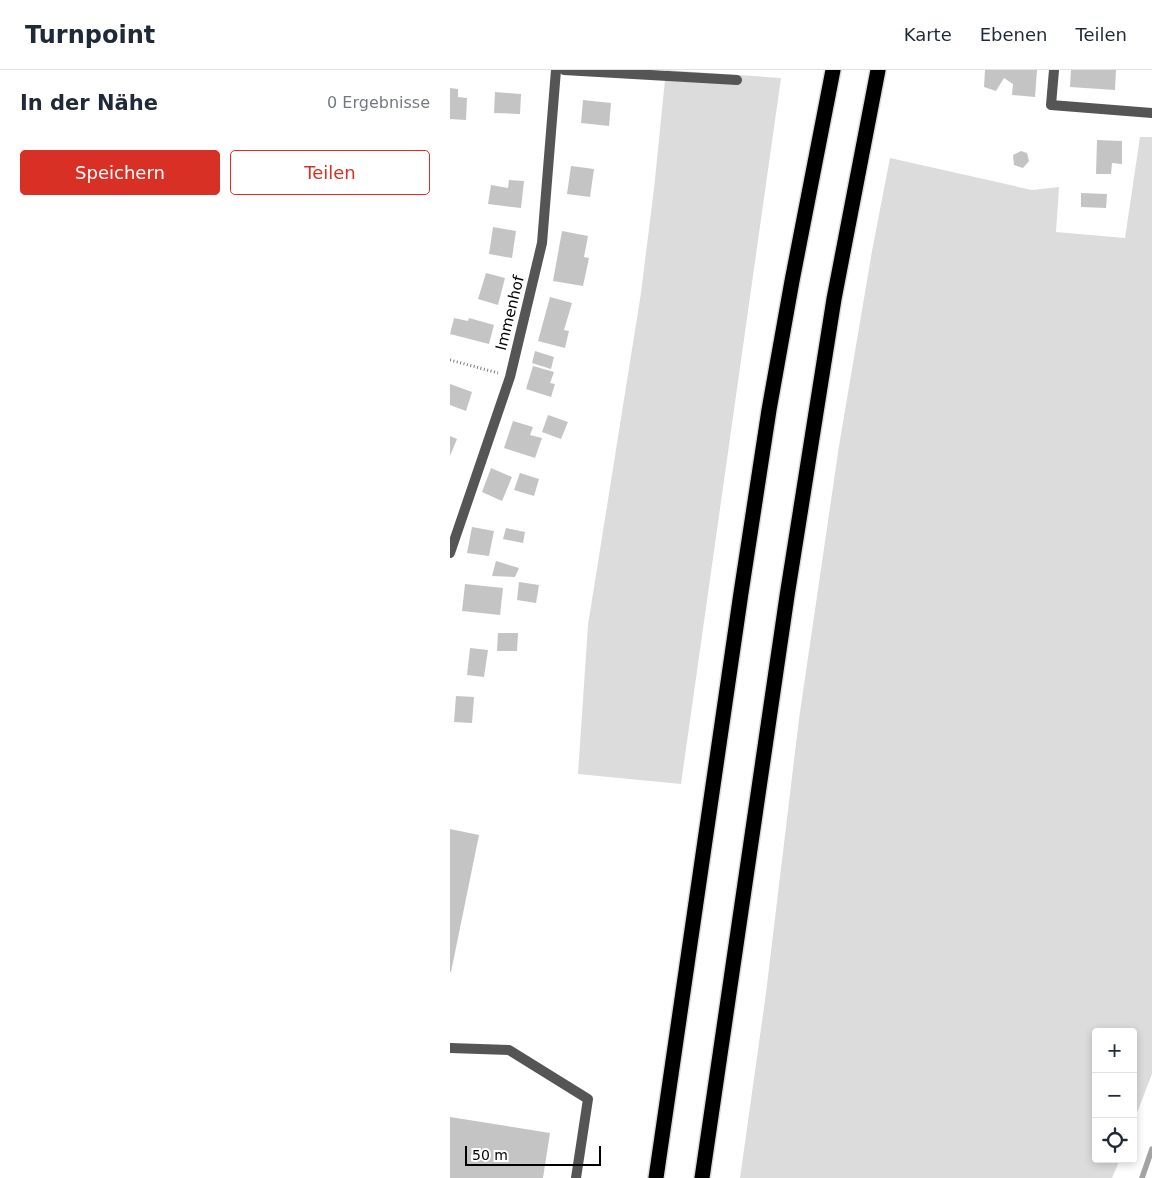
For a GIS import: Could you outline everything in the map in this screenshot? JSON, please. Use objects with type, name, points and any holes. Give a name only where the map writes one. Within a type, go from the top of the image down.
[{"type":"highway","points":[[656,1178],[739,603],[769,410],[833,70]]},
{"type":"highway","points":[[702,1178],[787,596],[834,300],[878,70]]},
{"type":"street","name":"Immenhof","points":[[450,554],[510,377],[542,243],[556,70]]},
{"type":"street","points":[[564,70],[737,80]]},
{"type":"street","points":[[1054,70],[1051,104],[1152,113]]},
{"type":"street","points":[[450,1048],[509,1050],[588,1100],[576,1178]]},
{"type":"path","points":[[450,360],[510,377]]},
{"type":"shaded area","points":[[666,70],[781,78],[681,784],[578,774],[588,625],[641,293]]},
{"type":"shaded area","points":[[1140,137],[1152,137],[1152,1074],[1137,1113],[1137,1028],[1092,1028],[1092,1163],[1118,1163],[1112,1178],[740,1178],[766,993],[799,719],[839,446],[872,251],[890,158],[1032,190],[1059,187],[1056,232],[1125,238]]},
{"type":"building","points":[[985,70],[1037,70],[1035,97],[1012,95],[1013,84],[1004,78],[996,91],[984,87]]},
{"type":"building","points":[[1071,70],[1116,70],[1115,90],[1070,87]]},
{"type":"building","points":[[450,88],[458,89],[458,97],[467,98],[466,120],[450,119]]},
{"type":"building","points":[[495,92],[521,94],[520,114],[494,113]]},
{"type":"building","points":[[583,100],[611,103],[609,126],[581,123]]},
{"type":"building","points":[[1097,140],[1122,141],[1122,164],[1112,163],[1111,174],[1096,174]]},
{"type":"building","points":[[1021,151],[1027,153],[1029,161],[1023,168],[1014,165],[1013,155]]},
{"type":"building","points":[[571,166],[594,169],[590,197],[567,194]]},
{"type":"building","points":[[509,180],[524,181],[521,208],[488,204],[491,185],[508,188]]},
{"type":"building","points":[[1081,193],[1107,194],[1106,208],[1081,207]]},
{"type":"building","points":[[493,227],[516,231],[512,258],[489,254]]},
{"type":"building","points":[[562,231],[588,236],[584,257],[589,258],[583,286],[553,281]]},
{"type":"building","points":[[486,273],[505,278],[498,305],[478,299]]},
{"type":"building","points":[[550,297],[572,303],[564,330],[569,331],[565,348],[538,341]]},
{"type":"building","points":[[454,318],[468,321],[469,318],[494,325],[489,344],[450,334]]},
{"type":"building","points":[[535,351],[554,357],[551,369],[532,363]]},
{"type":"building","points":[[533,366],[554,372],[550,383],[555,384],[551,397],[526,389]]},
{"type":"building","points":[[450,384],[472,392],[466,411],[450,405]]},
{"type":"building","points":[[548,415],[568,422],[561,439],[542,432]]},
{"type":"building","points":[[513,421],[533,427],[530,435],[542,438],[535,458],[504,448]]},
{"type":"building","points":[[450,436],[457,439],[450,456]]},
{"type":"building","points":[[491,468],[512,477],[502,501],[482,492]]},
{"type":"building","points":[[520,473],[539,479],[534,496],[514,490]]},
{"type":"building","points":[[472,527],[494,531],[489,556],[467,553]]},
{"type":"building","points":[[506,528],[525,532],[523,543],[503,539]]},
{"type":"building","points":[[496,561],[519,568],[515,577],[492,576]]},
{"type":"building","points":[[519,582],[539,585],[536,603],[517,600]]},
{"type":"building","points":[[465,584],[503,588],[500,615],[462,611]]},
{"type":"building","points":[[498,633],[518,633],[517,651],[497,651]]},
{"type":"building","points":[[470,648],[488,650],[484,677],[467,675]]},
{"type":"building","points":[[456,696],[474,697],[472,723],[454,722]]},
{"type":"building","points":[[450,829],[479,835],[451,972],[450,972]]},
{"type":"building","points":[[450,1117],[550,1133],[543,1178],[450,1178]]},
{"type":"waterway","points":[[1142,1178],[1152,1149]]}]
